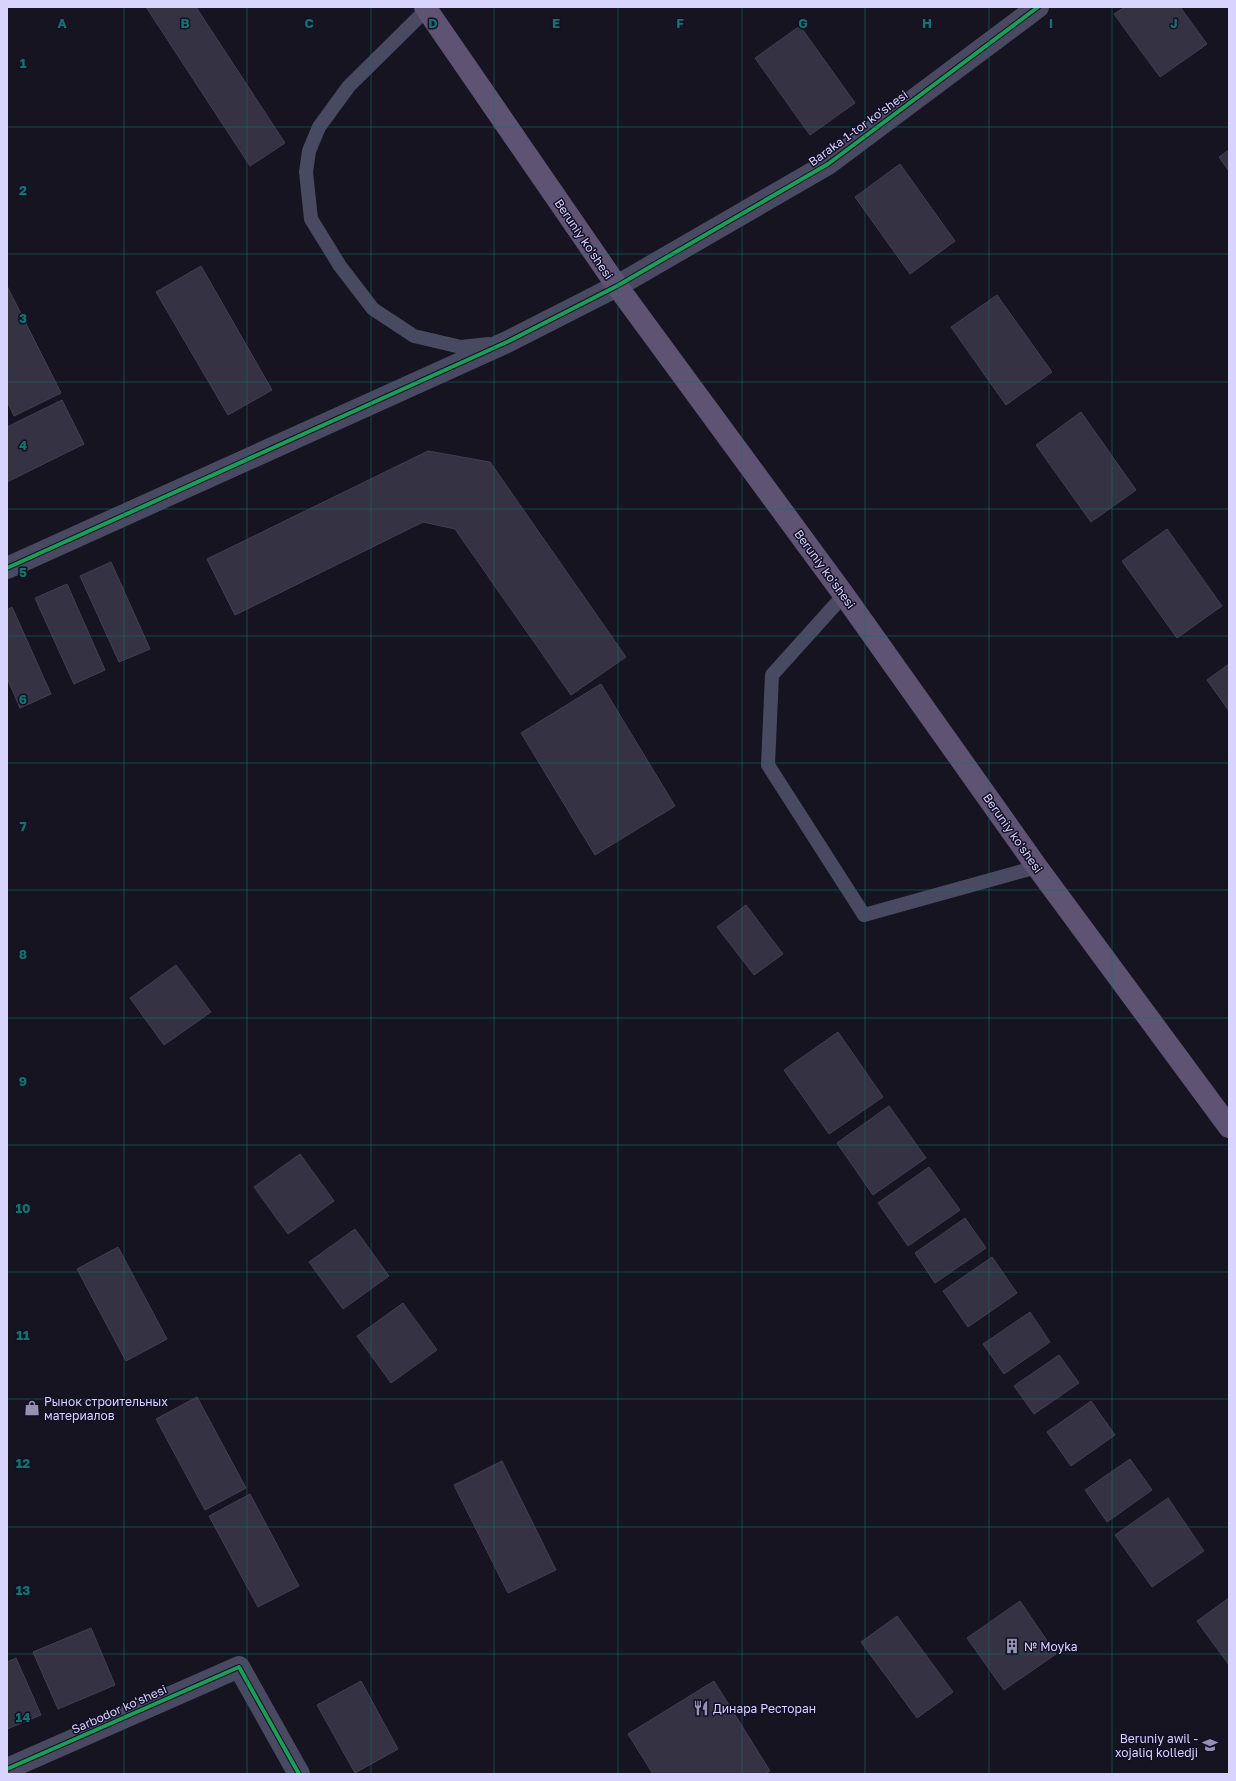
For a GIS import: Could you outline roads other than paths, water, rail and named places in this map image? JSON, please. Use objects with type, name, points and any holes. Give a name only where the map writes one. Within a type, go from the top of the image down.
[{"type":"main road","name":"Beruniy ko'shesi","points":[[426,8],[617,286],[844,595],[1037,867],[1229,1127]]},
{"type":"street","name":"Baraka 1-tor ko'shesi","points":[[7,568],[507,342],[617,286],[828,164],[1038,7]]},
{"type":"street","name":"Sarbodor ko'shesi","points":[[7,1769],[240,1667],[299,1774]]},
{"type":"lane","points":[[426,8],[349,86],[319,127],[309,151],[306,172],[311,218],[340,266],[373,309],[414,336],[461,347],[507,342]]},
{"type":"lane","points":[[844,595],[772,675],[768,765],[864,915],[1037,867]]},
{"type":"place","name":"Рынок строительных материалов","points":[[32,1408]]},
{"type":"place","name":"№ Moyka","points":[[1012,1646]]},
{"type":"place","name":"Динара Ресторан","points":[[701,1708]]},
{"type":"place","name":"Beruniy awil - xojaliq kolledji","points":[[1210,1745]]}]
